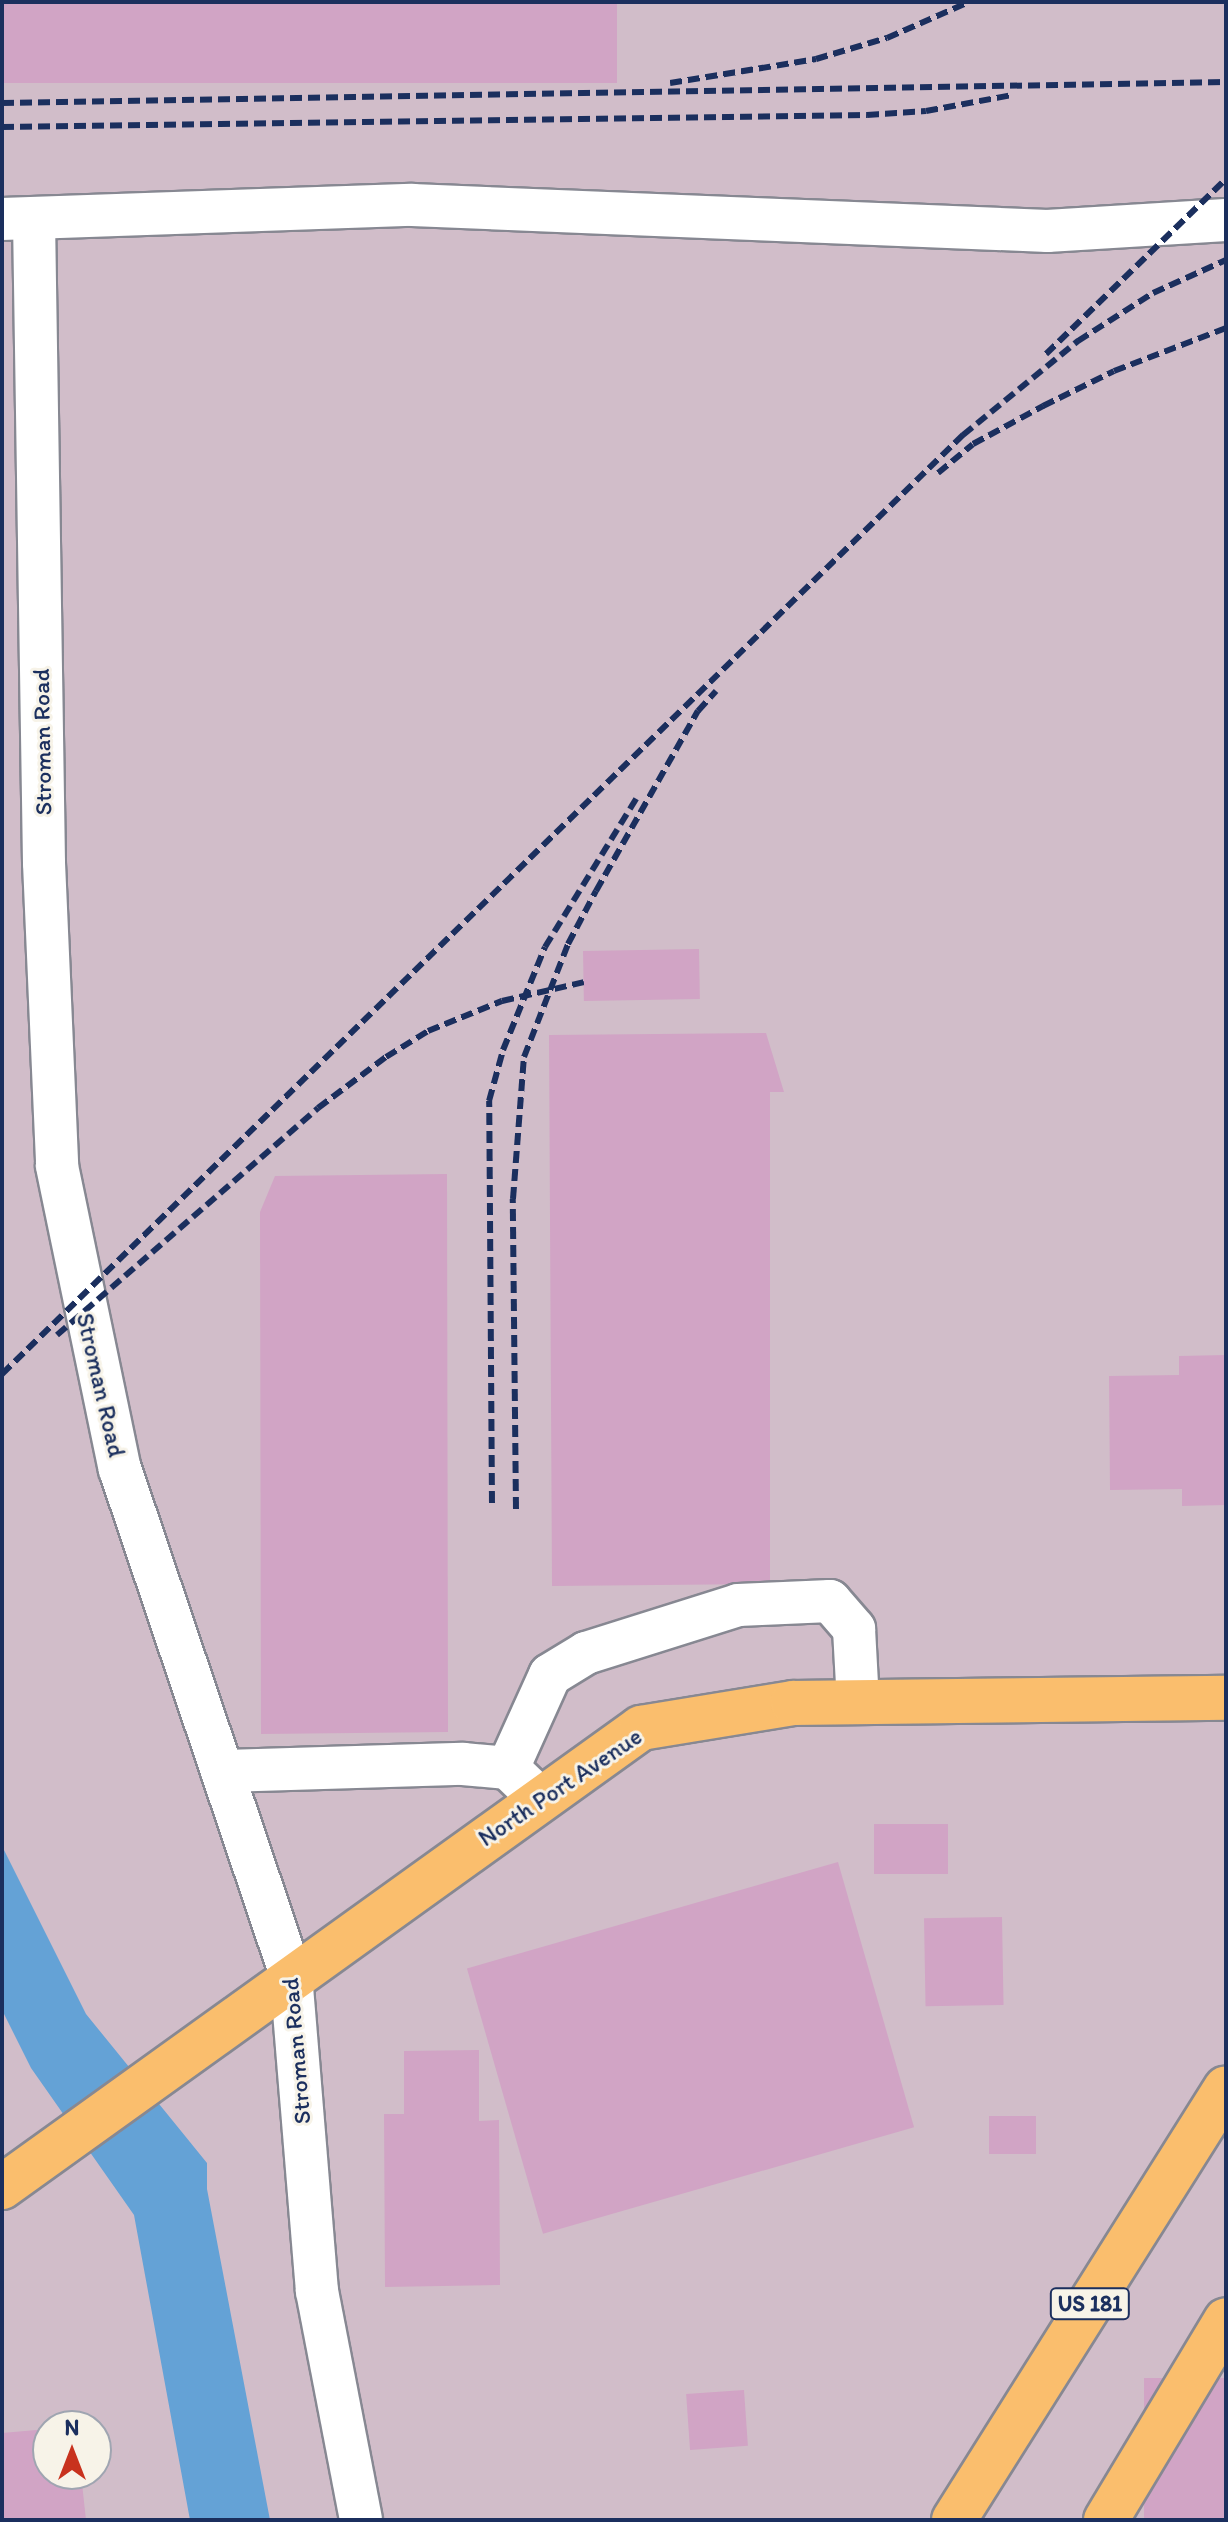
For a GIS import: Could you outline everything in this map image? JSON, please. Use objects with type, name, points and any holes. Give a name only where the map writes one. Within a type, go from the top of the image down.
[{"type":"main road","name":"North Port Avenue","points":[[2,2187],[291,1975],[641,1728],[793,1703],[1226,1698]]},
{"type":"main road","name":"US 181","points":[[954,2520],[1226,2088]]},
{"type":"main road","points":[[1106,2520],[1226,2320]]},
{"type":"street","points":[[18,219],[412,205],[1047,231],[1226,220]]},
{"type":"street","name":"Stroman Road","points":[[18,219],[20,496],[44,863],[57,1166],[120,1469],[291,1975],[317,2291],[361,2520]]},
{"type":"street","points":[[508,1768],[550,1675],[586,1653],[738,1605],[830,1601],[854,1629],[858,1703]]},
{"type":"street","points":[[222,1771],[463,1764],[508,1768],[542,1798]]},
{"type":"shaded area","points":[[2,2],[1226,2],[1226,2520],[2,2520]]},
{"type":"water","points":[[2,1846],[86,2014],[207,2163],[207,2189],[270,2520],[190,2520],[134,2215],[31,2068],[2,2010]]},
{"type":"building","points":[[2,2],[617,2],[617,83],[2,83]]},
{"type":"building","points":[[699,949],[700,999],[584,1001],[583,951]]},
{"type":"building","points":[[766,1033],[784,1092],[770,1092],[770,1584],[552,1586],[549,1035]]},
{"type":"building","points":[[447,1174],[448,1732],[261,1734],[260,1212],[275,1176]]},
{"type":"building","points":[[1226,1355],[1226,1505],[1182,1506],[1182,1489],[1110,1490],[1109,1376],[1179,1375],[1179,1356]]},
{"type":"building","points":[[874,1824],[948,1824],[948,1874],[874,1874]]},
{"type":"building","points":[[838,1862],[914,2127],[543,2234],[467,1968]]},
{"type":"building","points":[[1002,1917],[1004,2005],[926,2006],[924,1918]]},
{"type":"building","points":[[479,2050],[479,2121],[499,2120],[500,2285],[385,2287],[384,2114],[404,2114],[404,2051]]},
{"type":"building","points":[[989,2116],[1036,2116],[1036,2154],[989,2154]]},
{"type":"building","points":[[1144,2378],[1226,2378],[1226,2520],[1144,2520]]},
{"type":"building","points":[[744,2390],[748,2446],[690,2450],[686,2394]]},
{"type":"building","points":[[32,2430],[32,2490],[83,2490],[86,2520],[2,2520],[2,2433]]},
{"type":"railway","points":[[670,83],[816,59],[887,38],[969,2]]},
{"type":"railway","points":[[2,103],[1226,82]]},
{"type":"railway","points":[[2,127],[867,115],[926,111],[1012,95]]},
{"type":"railway","points":[[1046,354],[1226,179]]},
{"type":"railway","points":[[2,1374],[963,435],[1078,341],[1153,293],[1226,260]]},
{"type":"railway","points":[[938,473],[973,444],[1043,406],[1114,371],[1226,328]]},
{"type":"railway","points":[[516,1509],[513,1199],[524,1057],[568,944],[698,711],[716,691]]},
{"type":"railway","points":[[492,1503],[489,1101],[503,1050],[545,947],[636,799]]},
{"type":"railway","points":[[57,1335],[318,1108],[386,1057],[428,1031],[502,1001],[584,982]]}]
